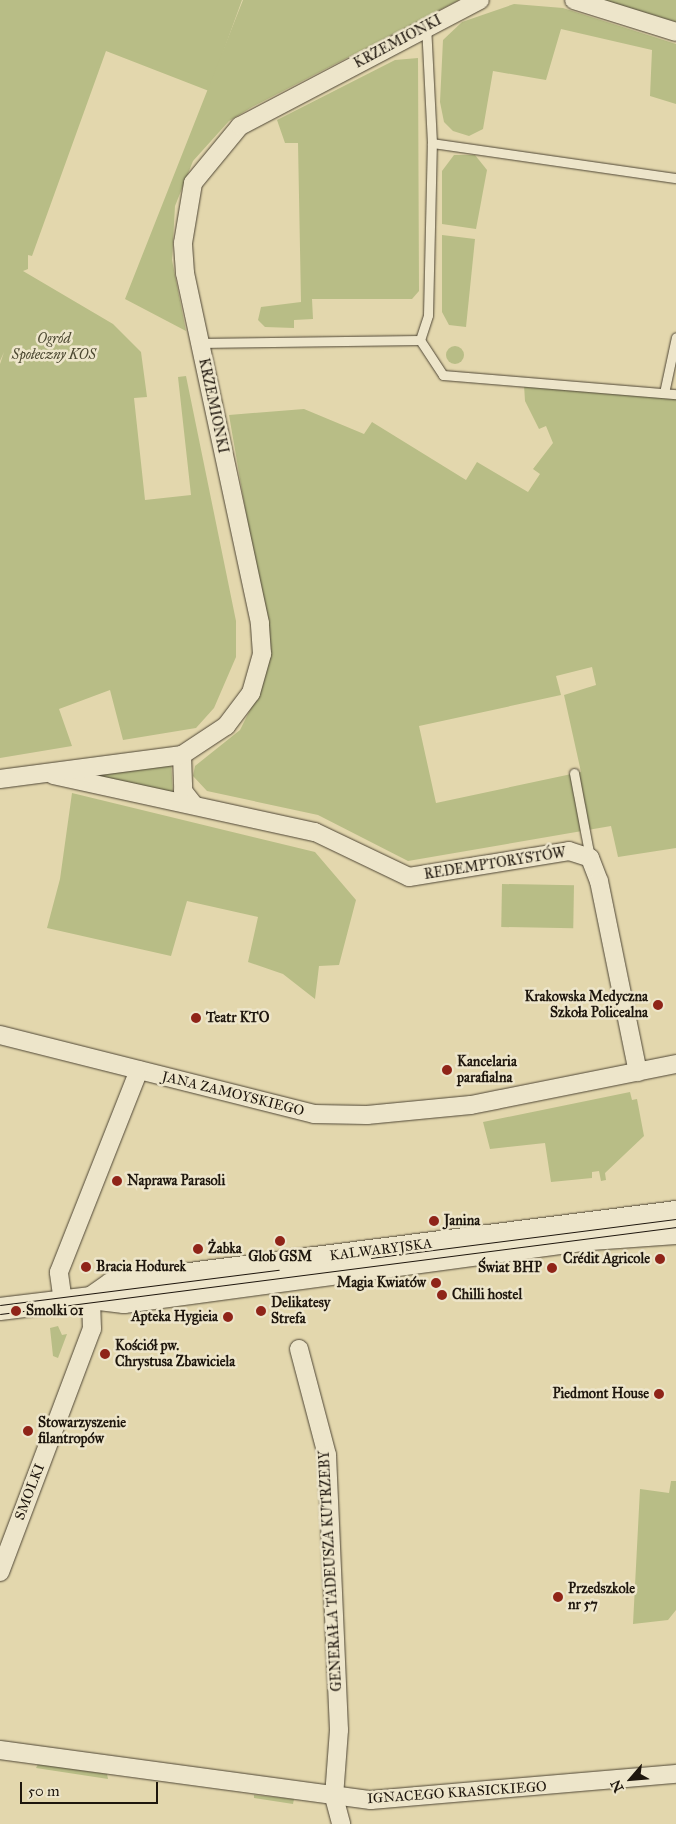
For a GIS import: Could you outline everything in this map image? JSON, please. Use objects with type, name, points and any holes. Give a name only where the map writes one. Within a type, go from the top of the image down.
[{"type":"street","name":"KRZEMIONKI","points":[[0,778],[182,755],[226,726],[251,693],[262,654],[199,343],[183,243],[193,184],[204,165],[240,126],[426,26],[480,0]]},
{"type":"street","points":[[574,0],[676,32]]},
{"type":"street","points":[[182,755],[183,791],[193,804]]},
{"type":"street","name":"REDEMPTORYSTÓW","points":[[42,773],[193,804],[315,832],[409,877],[569,851],[590,858]]},
{"type":"street","points":[[590,858],[600,881],[638,1072]]},
{"type":"street","name":"JANA ZAMOYSKIEGO","points":[[0,1035],[314,1114],[367,1115],[471,1105],[676,1064]]},
{"type":"street","points":[[63,1302],[59,1272],[139,1070]]},
{"type":"street","name":"KALWARYJSKA","points":[[91,1298],[111,1284],[676,1212]]},
{"type":"street","name":"KALWARYJSKA","points":[[0,1310],[91,1298],[124,1302],[591,1240],[676,1233]]},
{"type":"street","name":"SMOLKI","points":[[0,1572],[92,1329],[91,1298]]},
{"type":"street","name":"GENERAŁA TADEUSZA KUTRZEBY","points":[[299,1350],[327,1455],[339,1730],[334,1796],[341,1824]]},
{"type":"street","name":"IGNACEGO KRASICKIEGO","points":[[0,1750],[371,1800],[676,1774]]},
{"type":"lane","points":[[420,340],[428,315],[432,143],[426,26]]},
{"type":"lane","points":[[432,143],[676,178]]},
{"type":"lane","points":[[664,393],[676,337]]},
{"type":"lane","points":[[199,343],[420,340]]},
{"type":"lane","points":[[420,340],[443,374],[676,394]]},
{"type":"lane","points":[[574,773],[590,858]]},
{"type":"green space","name":"Ogród Społeczny KOS","points":[[0,0],[242,0],[209,91],[106,51],[32,256],[28,255],[28,269],[23,271],[113,324],[141,352],[147,397],[134,398],[145,500],[191,495],[178,377],[186,376],[236,621],[236,657],[214,708],[196,728],[123,740],[110,690],[59,709],[72,746],[0,758],[0,364],[4,352],[0,361]]},
{"type":"green space","points":[[243,0],[459,0],[252,107],[229,121],[193,161],[175,206],[172,260],[186,331],[125,299]]},
{"type":"green space","points":[[604,0],[676,0],[676,22]]},
{"type":"green space","points":[[514,4],[563,8],[676,44],[676,104],[650,96],[652,50],[561,29],[546,80],[493,71],[483,129],[469,136],[453,131],[444,122],[440,102],[443,40],[462,22]]},
{"type":"green space","points":[[418,58],[419,291],[412,299],[312,299],[313,319],[294,320],[294,328],[265,327],[258,320],[261,307],[301,302],[298,143],[285,143],[277,120],[395,60]]},
{"type":"green space","points":[[454,155],[475,155],[487,170],[476,229],[442,224],[442,171]]},
{"type":"green space","points":[[442,235],[475,239],[466,327],[449,325],[442,312]]},
{"type":"green space","points":[[455,346],[461,349],[464,355],[461,361],[455,364],[449,361],[446,355],[449,349]]},
{"type":"green space","points":[[524,385],[676,399],[676,848],[618,857],[611,826],[408,861],[318,815],[207,791],[193,776],[195,766],[240,730],[263,684],[270,653],[229,415],[304,409],[364,434],[372,422],[466,480],[477,462],[528,492],[540,474],[533,469],[553,443],[546,426],[539,429],[525,401]],"holes":[[[592,667],[596,685],[564,695],[581,772],[436,803],[419,726],[561,695],[556,676]]]},
{"type":"green space","points":[[171,762],[173,794],[91,775]]},
{"type":"green space","points":[[72,793],[315,852],[356,900],[339,965],[319,966],[315,999],[283,974],[248,962],[258,917],[187,901],[171,956],[47,928],[60,879]]},
{"type":"green space","points":[[502,884],[574,885],[573,928],[501,927]]},
{"type":"green space","points":[[630,1092],[632,1100],[637,1099],[644,1136],[605,1173],[606,1180],[601,1181],[599,1171],[592,1172],[592,1178],[551,1182],[545,1143],[490,1149],[483,1122]]},
{"type":"green space","points":[[58,1326],[62,1335],[67,1334],[58,1358],[53,1356],[50,1328]]},
{"type":"green space","points":[[671,1481],[676,1481],[676,1610],[668,1620],[633,1624],[640,1489],[669,1493]]},
{"type":"green space","points":[[38,1764],[107,1774],[108,1779],[36,1768]]},
{"type":"green space","points":[[254,1795],[294,1799],[293,1804],[254,1798]]},
{"type":"tram line","points":[[371,1258],[676,1219]]},
{"type":"tram line","points":[[0,1314],[676,1227]]},
{"type":"tram line","points":[[0,1305],[279,1270]]},
{"type":"place","name":"Krakowska Medyczna Szkoła Policealna","points":[[658,1005]]},
{"type":"place","name":"Teatr KTO","points":[[196,1018]]},
{"type":"place","name":"Kancelaria parafialna","points":[[447,1070]]},
{"type":"place","name":"Naprawa Parasoli","points":[[117,1181]]},
{"type":"place","name":"Janina","points":[[434,1221]]},
{"type":"place","name":"Glob GSM","points":[[280,1241]]},
{"type":"place","name":"Żabka","points":[[198,1249]]},
{"type":"place","name":"Crédit Agricole","points":[[660,1259]]},
{"type":"place","name":"Bracia Hodurek","points":[[86,1267]]},
{"type":"place","name":"Świat BHP","points":[[552,1268]]},
{"type":"place","name":"Magia Kwiatów","points":[[436,1283]]},
{"type":"place","name":"Chilli hostel","points":[[442,1295]]},
{"type":"place","name":"Smolki 01","points":[[16,1311]]},
{"type":"place","name":"Delikatesy Strefa","points":[[261,1311]]},
{"type":"place","name":"Apteka Hygieia","points":[[228,1317]]},
{"type":"place","name":"Kościół pw. Chrystusa Zbawiciela","points":[[105,1354]]},
{"type":"place","name":"Piedmont House","points":[[659,1394]]},
{"type":"place","name":"Stowarzyszenie filantropów","points":[[28,1431]]},
{"type":"place","name":"Przedszkole nr 57","points":[[558,1597]]}]
